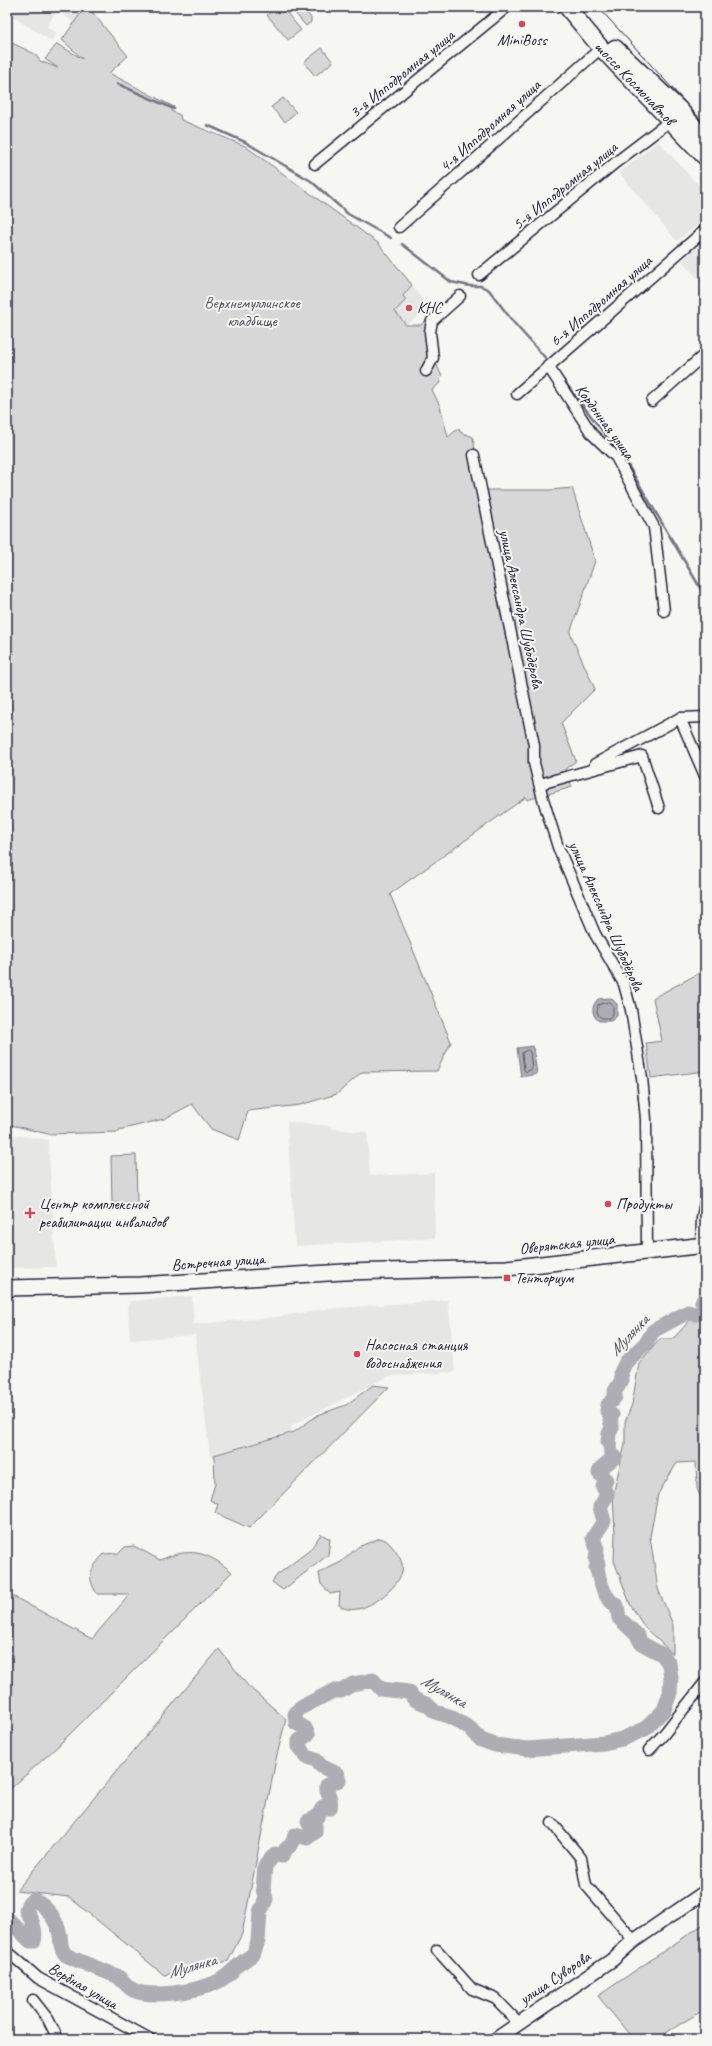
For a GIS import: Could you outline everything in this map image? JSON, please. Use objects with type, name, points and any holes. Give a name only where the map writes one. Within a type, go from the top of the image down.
[{"type":"main road","name":"шоссе Космонавтов","points":[[567,7],[601,48],[705,157]]},
{"type":"main road","name":"шоссе Космонавтов","points":[[579,7],[608,40],[679,109],[705,140]]},
{"type":"main road","name":"Оверятская улица","points":[[432,1271],[507,1268],[703,1246]]},
{"type":"main road","name":"Встречная улица","points":[[7,1288],[140,1285],[307,1274],[432,1271]]},
{"type":"street","name":"3-я Ипподромная улица","points":[[315,164],[507,7]]},
{"type":"street","name":"4-я Ипподромная улица","points":[[399,227],[601,48]]},
{"type":"street","name":"5-я Ипподромная улица","points":[[479,275],[615,163],[670,121]]},
{"type":"street","name":"6-я Ипподромная улица","points":[[517,394],[705,230]]},
{"type":"street","points":[[426,371],[433,355],[430,332],[432,322],[460,296]]},
{"type":"street","points":[[652,401],[705,354]]},
{"type":"street","name":"Кордонная улица","points":[[545,370],[592,434],[616,457],[654,527],[664,611]]},
{"type":"street","name":"улица Александра Шубодёрова","points":[[474,455],[534,745],[534,763],[558,847],[595,934],[624,984],[631,1010],[642,1078],[646,1119],[647,1252]]},
{"type":"street","points":[[581,772],[680,718],[705,717]]},
{"type":"street","points":[[680,718],[705,776]]},
{"type":"street","points":[[540,784],[642,756],[659,808]]},
{"type":"street","points":[[703,1246],[702,1218],[705,1202]]},
{"type":"street","points":[[649,1750],[664,1734],[705,1682]]},
{"type":"street","points":[[552,1823],[581,1858],[586,1885],[630,1936],[632,1942]]},
{"type":"street","name":"улица Суворова","points":[[496,2039],[612,1960],[632,1942],[705,1892]]},
{"type":"street","points":[[437,1950],[472,1989],[496,1999],[519,2023]]},
{"type":"street","name":"Вербная улица","points":[[7,1951],[38,1978],[150,2039]]},
{"type":"street","points":[[33,2000],[48,2019],[58,2039]]},
{"type":"shaded area","points":[[7,7],[50,7],[56,11],[47,27],[57,33],[51,41],[7,13]]},
{"type":"shaded area","points":[[54,7],[85,7],[74,23]]},
{"type":"shaded area","points":[[658,141],[705,192],[705,219],[677,241],[619,173]]},
{"type":"shaded area","points":[[705,239],[705,287],[682,261]]},
{"type":"shaded area","points":[[412,285],[426,304],[426,311],[406,325],[393,309]]},
{"type":"shaded area","points":[[287,1122],[332,1126],[332,1129],[367,1132],[370,1176],[434,1173],[435,1238],[295,1246]]},
{"type":"shaded area","name":"Центр комплексной реабилитации инвалидов","points":[[7,1134],[48,1140],[56,1267],[7,1268]]},
{"type":"shaded area","points":[[192,1296],[194,1324],[278,1317],[324,1309],[448,1300],[455,1372],[389,1376],[291,1426],[292,1431],[210,1456],[195,1335],[130,1340],[128,1306],[130,1301]]},
{"type":"green space","name":"Верхнемуллинское кладбище","points":[[85,7],[88,7],[128,56],[109,73],[174,107],[171,111],[180,115],[181,120],[245,146],[378,243],[412,285],[403,296],[406,300],[395,311],[406,325],[421,325],[427,319],[436,363],[442,377],[440,379],[441,382],[432,390],[440,406],[448,437],[459,428],[460,432],[473,437],[480,486],[488,490],[550,490],[572,488],[595,561],[570,633],[595,689],[561,723],[576,761],[565,769],[572,787],[527,800],[526,797],[390,894],[451,1042],[437,1071],[362,1072],[337,1094],[300,1105],[248,1111],[239,1140],[211,1129],[192,1104],[164,1119],[119,1130],[119,1132],[48,1134],[7,1124],[7,38],[14,44],[35,54],[40,61],[58,68],[45,59],[57,44],[83,59],[62,40]]},
{"type":"green space","points":[[277,7],[282,7],[301,30],[288,40],[267,15]]},
{"type":"green space","points":[[290,7],[302,7],[311,18],[311,22],[306,26]]},
{"type":"green space","points":[[322,48],[333,62],[315,76],[304,62]]},
{"type":"green space","points":[[283,98],[296,112],[285,122],[271,107]]},
{"type":"green space","points":[[705,970],[705,1071],[651,1078],[646,1043],[662,1041],[653,998]]},
{"type":"green space","points":[[136,1155],[137,1203],[112,1203],[111,1156]]},
{"type":"green space","points":[[705,1316],[705,1500],[702,1500],[697,1489],[696,1462],[677,1463],[658,1494],[650,1537],[658,1589],[673,1625],[673,1654],[645,1628],[630,1604],[614,1561],[615,1534],[613,1495],[625,1444],[625,1422],[632,1404],[639,1363],[660,1339],[673,1339],[690,1320],[699,1320]]},
{"type":"green space","points":[[373,1385],[389,1387],[249,1528],[215,1513],[218,1504],[210,1500],[215,1484],[214,1455],[294,1432],[318,1415],[346,1405]]},
{"type":"green space","points":[[321,1534],[330,1539],[328,1555],[283,1590],[272,1582],[277,1575],[310,1550]]},
{"type":"green space","points":[[380,1538],[389,1543],[400,1559],[402,1564],[402,1572],[399,1580],[385,1595],[366,1607],[347,1609],[339,1605],[340,1592],[330,1594],[321,1584],[319,1573],[341,1562],[358,1547]]},
{"type":"green space","points":[[134,1546],[160,1560],[180,1553],[198,1553],[214,1559],[232,1572],[59,1745],[7,1792],[7,1593],[92,1639],[130,1594],[97,1594],[91,1582],[91,1573],[95,1564],[104,1554],[119,1553],[125,1547]]},
{"type":"green space","points":[[219,1649],[248,1686],[286,1719],[276,1759],[242,1934],[228,1961],[164,1975],[69,1897],[16,1891]]},
{"type":"green space","points":[[705,1923],[705,2009],[656,2039],[633,2039],[598,1996]]},
{"type":"water","points":[[611,998],[617,1004],[617,1016],[611,1021],[599,1021],[593,1013],[594,1005],[598,999]]},
{"type":"water","points":[[533,1046],[537,1074],[521,1077],[517,1048]]},
{"type":"waterway","points":[[118,84],[174,109]]},
{"type":"waterway","points":[[207,125],[245,142],[311,181],[348,214],[391,238]]},
{"type":"waterway","points":[[402,244],[451,282],[470,286],[481,286],[489,290],[514,323],[549,362]]},
{"type":"waterway","points":[[555,369],[626,462],[705,596]]},
{"type":"waterway","name":"Мулянка","points":[[705,1297],[702,1302],[705,1305]]},
{"type":"waterway","name":"Мулянка","points":[[7,1918],[30,1941],[34,1941],[35,1933],[32,1921],[26,1910],[28,1904],[34,1900],[43,1906],[54,1919],[59,1930],[62,1948],[66,1955],[117,1976],[131,1989],[141,1993],[174,1993],[197,1989],[220,1980],[243,1961],[253,1955],[258,1941],[260,1912],[266,1899],[263,1889],[265,1866],[275,1854],[282,1856],[286,1849],[292,1844],[295,1835],[307,1838],[315,1832],[315,1826],[309,1824],[308,1821],[317,1817],[323,1807],[330,1808],[331,1801],[327,1790],[327,1785],[339,1780],[337,1774],[321,1766],[316,1760],[307,1757],[299,1747],[299,1741],[308,1734],[305,1728],[296,1723],[295,1714],[300,1708],[333,1691],[341,1691],[353,1684],[373,1680],[381,1689],[409,1692],[414,1699],[428,1705],[435,1712],[449,1716],[471,1729],[481,1740],[495,1745],[527,1749],[604,1743],[622,1739],[645,1729],[664,1710],[670,1693],[671,1677],[669,1664],[663,1655],[641,1643],[637,1635],[619,1618],[617,1606],[606,1595],[601,1585],[596,1568],[598,1564],[596,1560],[597,1549],[593,1538],[604,1521],[600,1507],[607,1495],[603,1487],[606,1480],[599,1473],[601,1468],[615,1457],[611,1453],[608,1442],[612,1427],[610,1420],[612,1415],[607,1411],[608,1405],[615,1397],[615,1391],[622,1380],[621,1372],[626,1362],[647,1342],[653,1331],[688,1312],[694,1314],[705,1313]]},
{"type":"tram line","points":[[598,7],[705,124]]},
{"type":"place","name":"MiniBoss","points":[[522,24]]},
{"type":"place","name":"КНС","points":[[409,308]]},
{"type":"place","name":"Пpoдукты","points":[[608,1204]]},
{"type":"place","name":"Центр комплексной реабилитации инвалидов","points":[[30,1213]]},
{"type":"place","name":"Тенториум","points":[[507,1278]]},
{"type":"place","name":"Насосная станция водоснабжения","points":[[357,1354]]}]
